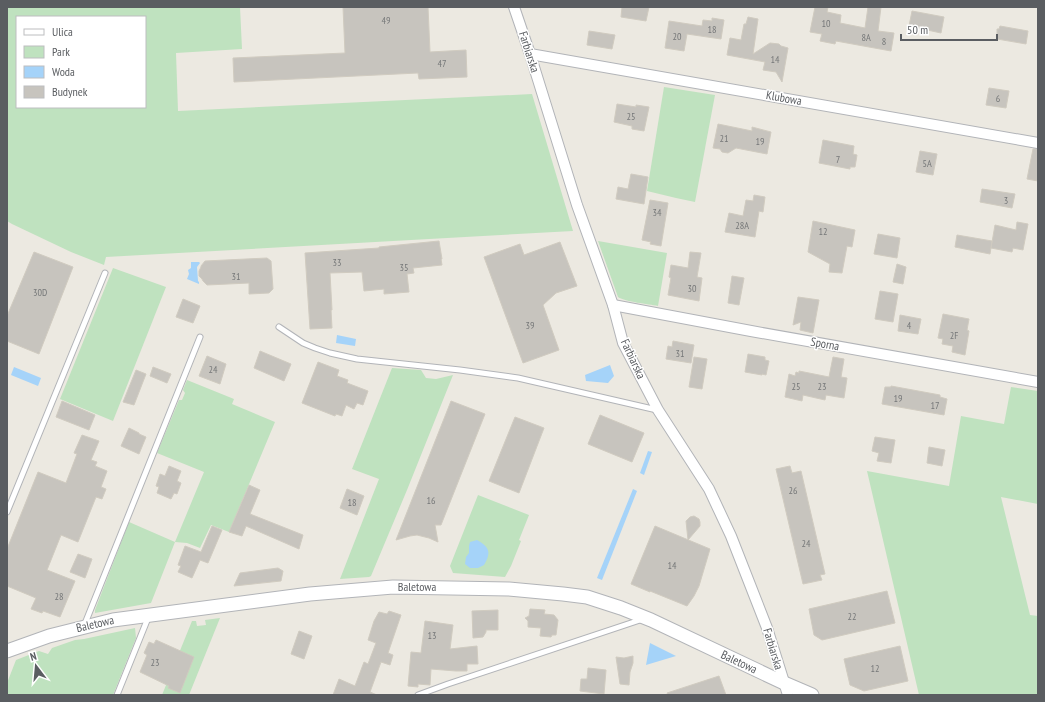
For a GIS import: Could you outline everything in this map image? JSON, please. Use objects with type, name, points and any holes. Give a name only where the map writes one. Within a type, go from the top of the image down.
[{"type":"street","name":"Farbiarska","points":[[514,7],[577,205],[613,305],[624,343],[658,410],[709,489],[731,536],[767,628],[786,689]]},
{"type":"street","name":"Klubowa","points":[[530,54],[1038,143]]},
{"type":"street","name":"Sporna","points":[[613,305],[1038,382]]},
{"type":"street","name":"Baletowa","points":[[7,651],[49,636],[113,620],[310,594],[393,587],[509,589],[587,597],[622,608],[646,618],[786,689],[812,695]]},
{"type":"lane","points":[[7,512],[105,273]]},
{"type":"lane","points":[[279,327],[303,343],[315,348],[357,359],[518,378],[658,410]]},
{"type":"lane","points":[[84,627],[200,337]]},
{"type":"lane","points":[[116,695],[149,615]]},
{"type":"lane","points":[[418,695],[461,679],[646,618]]},
{"type":"green space","points":[[7,7],[240,7],[242,49],[176,53],[178,111],[532,94],[573,231],[106,257],[104,265],[71,252],[7,221]]},
{"type":"green space","points":[[664,87],[715,95],[695,202],[647,191]]},
{"type":"green space","points":[[598,241],[667,253],[658,306],[632,302],[618,297]]},
{"type":"green space","points":[[113,268],[166,287],[113,421],[60,399]]},
{"type":"green space","points":[[392,368],[421,370],[426,378],[436,379],[453,375],[371,576],[340,579],[379,479],[352,469]]},
{"type":"green space","points":[[187,380],[234,399],[232,404],[275,422],[229,532],[211,525],[200,548],[187,543],[175,542],[204,472],[157,453],[179,400],[182,400],[185,393],[183,390]]},
{"type":"green space","points":[[1011,387],[1038,391],[1038,504],[1001,497],[1030,615],[1038,616],[1038,695],[919,695],[867,471],[949,486],[961,416],[1004,424]]},
{"type":"green space","points":[[478,495],[529,515],[519,540],[521,541],[505,577],[453,573],[450,566]]},
{"type":"green space","points":[[129,522],[175,542],[151,603],[95,613]]},
{"type":"green space","points":[[220,618],[189,695],[162,695],[192,621],[196,621],[197,626],[206,625],[205,620]]},
{"type":"green space","points":[[135,628],[136,638],[113,695],[7,695],[7,683],[16,660],[39,651],[48,654],[52,648],[75,640]]},
{"type":"water","points":[[191,262],[200,263],[197,267],[199,284],[187,279],[189,274],[188,270],[191,268]]},
{"type":"water","points":[[337,335],[356,339],[355,346],[336,343]]},
{"type":"water","points":[[610,365],[614,376],[608,383],[586,381],[585,375]]},
{"type":"water","points":[[14,367],[41,378],[38,386],[11,375]]},
{"type":"water","points":[[648,451],[652,452],[644,475],[640,473]]},
{"type":"water","points":[[633,489],[637,491],[602,580],[597,578]]},
{"type":"water","points":[[477,540],[487,548],[488,557],[484,565],[478,568],[470,568],[465,564],[466,557],[469,553],[470,542]]},
{"type":"water","points":[[650,643],[676,656],[646,665]]},
{"type":"building","points":[[343,7],[428,7],[430,52],[466,50],[467,77],[419,79],[418,73],[234,82],[233,58],[345,53]]},
{"type":"building","points":[[622,7],[649,7],[646,21],[621,17]]},
{"type":"building","points":[[815,7],[828,7],[827,12],[841,15],[840,23],[865,28],[868,7],[881,7],[878,31],[894,33],[891,51],[836,41],[835,44],[820,41],[822,34],[810,32]]},
{"type":"building","points":[[912,11],[944,17],[941,33],[909,26]]},
{"type":"building","points":[[748,17],[758,19],[753,54],[770,43],[779,44],[788,48],[782,82],[776,72],[763,70],[765,62],[727,55],[730,38],[741,40],[744,24],[746,24]]},
{"type":"building","points":[[712,18],[724,20],[721,39],[687,34],[684,51],[665,48],[669,21],[702,26],[703,20],[712,21]]},
{"type":"building","points":[[1000,26],[1028,31],[1026,44],[997,39],[997,29],[999,29]]},
{"type":"building","points":[[589,31],[615,35],[612,49],[587,45]]},
{"type":"building","points":[[989,88],[1009,91],[1006,108],[986,105]]},
{"type":"building","points":[[617,104],[636,107],[636,105],[649,107],[644,131],[632,129],[632,126],[614,122]]},
{"type":"building","points":[[718,124],[752,131],[752,127],[771,132],[767,154],[736,148],[728,153],[722,152],[720,149],[713,148]]},
{"type":"building","points":[[823,140],[854,146],[853,154],[857,155],[855,167],[850,167],[850,169],[819,163]]},
{"type":"building","points":[[1033,149],[1038,149],[1038,181],[1027,179]]},
{"type":"building","points":[[920,151],[937,154],[933,175],[916,172]]},
{"type":"building","points":[[631,174],[648,177],[644,204],[616,199],[618,187],[628,189]]},
{"type":"building","points":[[982,189],[1015,194],[1012,208],[980,202]]},
{"type":"building","points":[[754,195],[765,197],[763,212],[759,211],[755,237],[725,232],[729,213],[743,216],[746,200],[753,201]]},
{"type":"building","points":[[650,200],[668,203],[661,246],[650,244],[651,242],[642,240]]},
{"type":"building","points":[[813,221],[855,230],[852,247],[847,246],[842,273],[829,272],[830,264],[808,252]]},
{"type":"building","points":[[1017,222],[1028,224],[1023,250],[1013,248],[1012,252],[991,248],[995,225],[1016,230]]},
{"type":"building","points":[[878,234],[900,238],[897,258],[874,254]]},
{"type":"building","points":[[957,235],[992,241],[990,254],[955,247]]},
{"type":"building","points":[[439,241],[442,265],[413,268],[414,273],[407,274],[409,292],[384,294],[384,289],[364,291],[362,272],[330,273],[332,328],[310,329],[305,253],[379,248]]},
{"type":"building","points":[[560,242],[577,286],[556,293],[543,305],[559,350],[523,363],[484,257],[520,244],[524,255]]},
{"type":"building","points":[[34,252],[73,267],[39,354],[7,341],[7,316]]},
{"type":"building","points":[[690,252],[701,253],[697,277],[702,278],[699,301],[668,295],[671,278],[669,277],[671,265],[688,268]]},
{"type":"building","points":[[267,258],[271,261],[273,289],[269,293],[249,294],[249,283],[207,285],[199,276],[201,266],[205,261]]},
{"type":"building","points":[[897,264],[906,267],[903,284],[893,282]]},
{"type":"building","points":[[732,276],[744,278],[739,305],[728,303]]},
{"type":"building","points":[[880,291],[898,294],[893,322],[875,319]]},
{"type":"building","points":[[798,297],[819,300],[813,333],[800,330],[801,322],[793,325]]},
{"type":"building","points":[[183,299],[200,306],[193,323],[176,317]]},
{"type":"building","points":[[943,314],[969,319],[967,330],[969,331],[965,355],[952,352],[953,346],[942,344],[943,339],[938,338]]},
{"type":"building","points":[[900,315],[921,319],[918,334],[898,331]]},
{"type":"building","points":[[673,341],[694,345],[691,363],[666,359],[668,346],[672,347]]},
{"type":"building","points":[[260,351],[291,364],[284,381],[254,368]]},
{"type":"building","points":[[748,354],[765,357],[765,360],[769,361],[766,375],[745,372]]},
{"type":"building","points":[[207,356],[226,364],[220,384],[199,376]]},
{"type":"building","points":[[694,357],[707,359],[702,389],[689,387]]},
{"type":"building","points":[[833,357],[844,359],[841,377],[847,378],[844,398],[826,395],[825,400],[803,395],[802,401],[785,397],[789,374],[795,376],[796,372],[799,373],[799,371],[829,377]]},
{"type":"building","points":[[318,362],[339,370],[337,376],[348,380],[347,383],[368,391],[363,405],[357,403],[354,409],[346,405],[342,416],[336,414],[335,416],[302,403]]},
{"type":"building","points":[[153,367],[171,374],[167,383],[150,376]]},
{"type":"building","points":[[136,370],[146,374],[134,405],[123,402]]},
{"type":"building","points":[[891,386],[940,395],[940,397],[947,399],[944,415],[882,404],[885,387]]},
{"type":"building","points":[[62,401],[95,415],[89,430],[56,417]]},
{"type":"building","points":[[451,401],[485,414],[441,525],[435,525],[438,542],[417,535],[396,540]]},
{"type":"building","points":[[600,415],[644,433],[632,462],[588,444]]},
{"type":"building","points":[[515,417],[544,428],[519,493],[489,481]]},
{"type":"building","points":[[129,428],[146,437],[139,454],[121,446]]},
{"type":"building","points":[[82,435],[99,441],[91,460],[97,462],[95,466],[107,471],[101,487],[106,489],[102,499],[96,497],[78,542],[61,535],[47,570],[75,581],[60,617],[43,611],[42,613],[31,609],[36,598],[7,586],[7,549],[38,472],[66,483],[77,454],[74,453]]},
{"type":"building","points":[[875,437],[895,440],[891,463],[877,461],[879,453],[872,451]]},
{"type":"building","points":[[929,447],[945,450],[942,466],[927,463]]},
{"type":"building","points":[[169,466],[181,471],[177,481],[181,483],[177,494],[174,493],[171,499],[157,493],[159,487],[156,486],[160,474],[165,476]]},
{"type":"building","points":[[790,466],[792,473],[801,471],[825,574],[820,575],[822,580],[803,584],[776,469]]},
{"type":"building","points":[[249,485],[260,490],[250,514],[303,535],[299,549],[246,526],[242,536],[229,532]]},
{"type":"building","points":[[347,489],[364,496],[357,515],[340,508]]},
{"type":"building","points":[[694,516],[699,519],[700,526],[688,540],[686,521],[690,517]]},
{"type":"building","points":[[212,526],[222,530],[208,563],[200,560],[192,578],[178,572],[181,566],[178,565],[185,546],[201,552]]},
{"type":"building","points":[[655,526],[710,549],[699,586],[687,606],[631,584]]},
{"type":"building","points":[[78,554],[92,559],[85,578],[70,572]]},
{"type":"building","points":[[278,568],[283,571],[281,581],[234,586],[240,573]]},
{"type":"building","points":[[887,591],[895,623],[822,640],[814,635],[809,609]]},
{"type":"building","points":[[530,609],[545,610],[544,614],[554,615],[558,620],[556,635],[552,635],[551,637],[540,636],[541,628],[528,627],[528,621],[525,618],[529,616]]},
{"type":"building","points":[[498,610],[498,630],[486,630],[483,637],[473,638],[472,611]]},
{"type":"building","points":[[389,611],[401,615],[388,653],[393,655],[390,665],[381,662],[370,692],[377,695],[333,695],[339,679],[355,686],[364,662],[368,664],[376,643],[368,640],[374,621],[379,612],[387,614]]},
{"type":"building","points":[[425,621],[453,625],[450,649],[477,646],[478,664],[467,664],[467,671],[431,669],[430,685],[418,684],[418,687],[408,686],[411,652],[421,653]]},
{"type":"building","points":[[299,631],[312,636],[304,659],[291,654]]},
{"type":"building","points":[[156,640],[194,657],[180,693],[140,672],[147,655],[144,653],[149,642],[154,644]]},
{"type":"building","points":[[900,646],[908,681],[864,691],[850,685],[844,659]]},
{"type":"building","points":[[633,656],[629,685],[620,684],[616,657],[624,658]]},
{"type":"building","points":[[588,668],[606,670],[604,694],[580,691],[581,679],[587,679]]},
{"type":"building","points":[[719,676],[726,695],[668,695],[667,693]]}]
